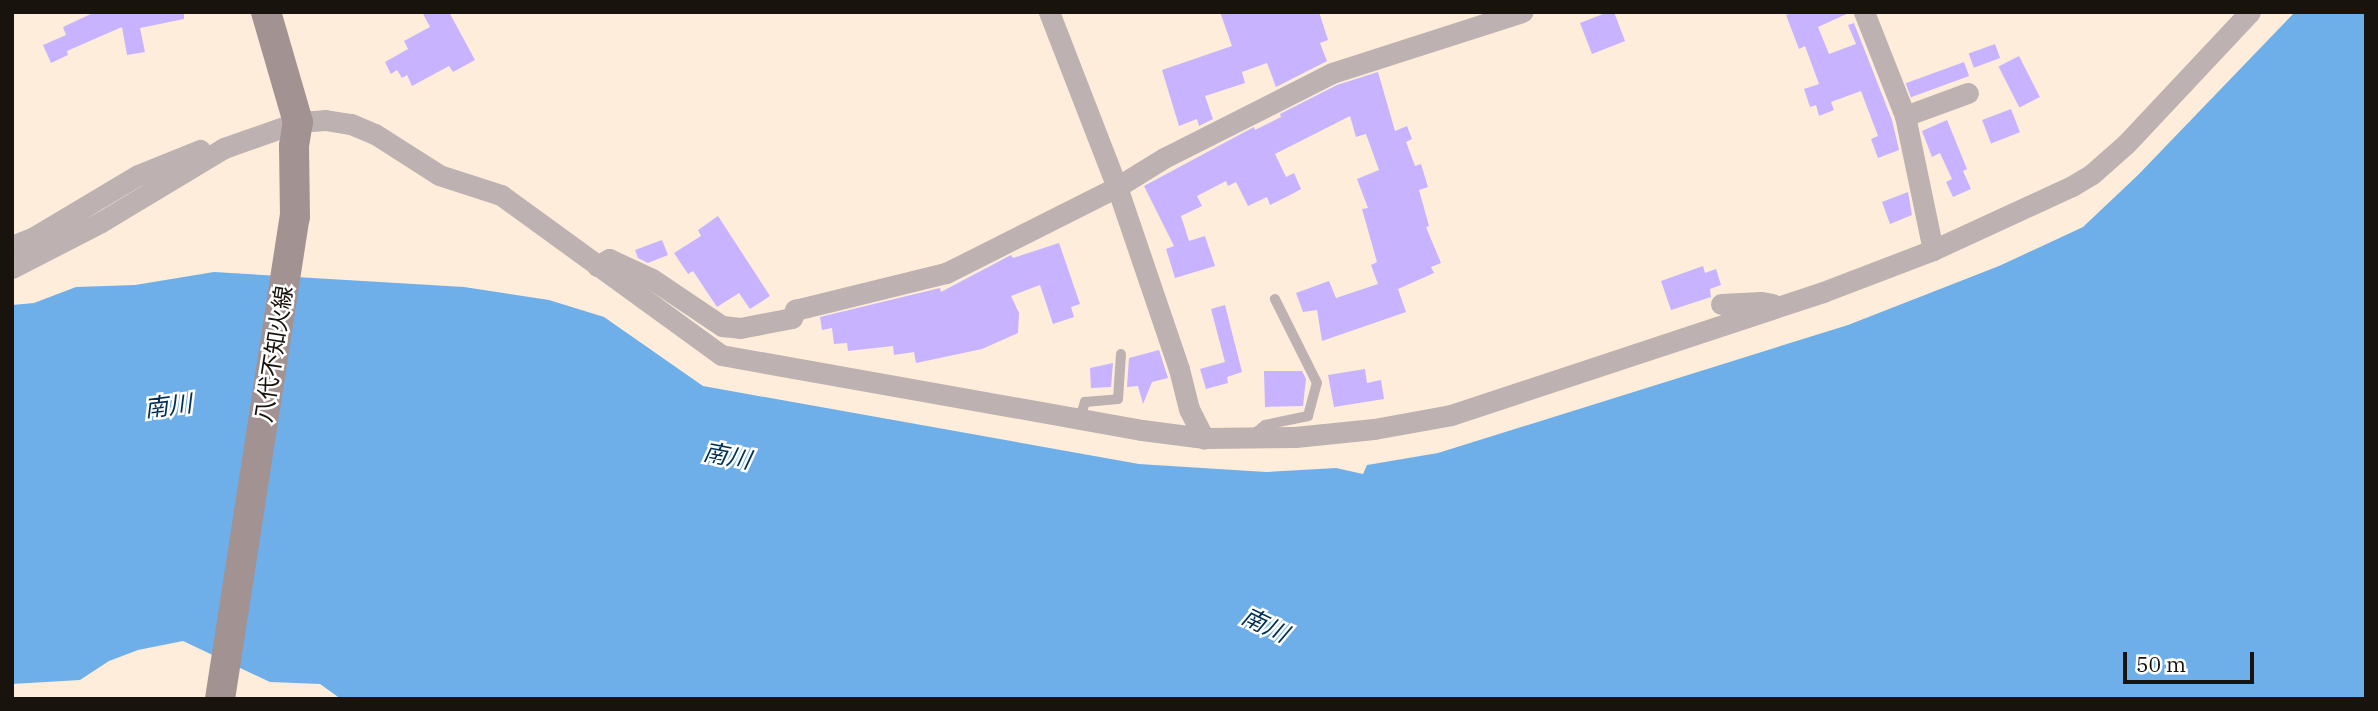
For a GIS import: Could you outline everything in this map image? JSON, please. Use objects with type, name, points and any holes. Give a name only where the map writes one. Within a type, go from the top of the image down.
[{"type":"main road","name":"八代不知火線","points":[[220,699],[295,217],[296,134],[266,12]]},
{"type":"street","points":[[1049,12],[1117,187],[1179,369],[1189,410],[1204,438]]},
{"type":"street","points":[[597,266],[609,259],[652,279],[722,326],[762,325],[792,318],[795,310],[946,273],[1117,187],[1164,158],[1332,73],[1522,12]]},
{"type":"street","points":[[1864,12],[1905,116],[1933,250]]},
{"type":"street","points":[[12,246],[34,237],[138,175],[205,148],[224,148],[296,134],[325,120],[351,124],[375,134],[439,175],[501,195],[721,355],[1142,430],[1204,438],[1248,438],[1374,429],[1451,415],[1781,306],[1933,250],[2092,174],[2126,144],[2250,12]]},
{"type":"street","points":[[1905,116],[1968,93]]},
{"type":"street","points":[[12,268],[101,222],[224,148]]},
{"type":"street","points":[[1721,304],[1761,302],[1781,306]]},
{"type":"street","points":[[1142,430],[1189,410]]},
{"type":"lane","points":[[1248,438],[1265,425],[1308,416],[1317,383],[1275,299]]},
{"type":"lane","points":[[1080,419],[1085,402],[1118,399],[1121,354]]},
{"type":"water","name":"南川","points":[[2295,12],[2366,12],[2366,699],[341,699],[320,684],[270,682],[183,641],[138,650],[109,661],[80,680],[12,684],[12,305],[34,303],[76,287],[135,285],[214,272],[464,287],[549,300],[604,317],[703,386],[1139,464],[1266,472],[1336,468],[1363,474],[1367,465],[1438,453],[1848,325],[1999,266],[2083,227],[2138,175]]},
{"type":"building","points":[[95,12],[184,12],[184,19],[140,28],[145,52],[127,55],[122,27],[67,51],[68,55],[51,63],[43,45],[66,35],[63,27]]},
{"type":"building","points":[[422,12],[449,12],[475,60],[453,72],[449,66],[412,86],[407,75],[402,78],[397,70],[391,74],[385,62],[408,49],[404,41],[430,27]]},
{"type":"building","points":[[1220,12],[1319,12],[1328,40],[1320,43],[1327,61],[1276,87],[1267,63],[1242,72],[1245,83],[1205,96],[1213,119],[1199,126],[1197,119],[1179,126],[1162,70],[1232,46]]},
{"type":"building","points":[[1614,12],[1625,41],[1592,54],[1580,23]]},
{"type":"building","points":[[1794,12],[1851,12],[1818,27],[1829,54],[1856,44],[1848,25],[1854,23],[1892,120],[1899,150],[1878,158],[1871,139],[1878,136],[1861,91],[1831,102],[1834,110],[1819,116],[1816,105],[1810,107],[1804,89],[1819,84],[1805,46],[1799,49],[1786,15]]},
{"type":"building","points":[[1995,44],[2000,58],[1974,68],[1969,54]]},
{"type":"building","points":[[2019,56],[2040,97],[2019,107],[1999,66]]},
{"type":"building","points":[[1964,62],[1969,76],[1911,97],[1906,83]]},
{"type":"building","points":[[1378,72],[1395,131],[1407,126],[1412,139],[1406,142],[1415,166],[1421,164],[1428,187],[1419,190],[1429,226],[1426,227],[1441,263],[1431,267],[1434,273],[1398,289],[1406,312],[1322,341],[1317,310],[1303,312],[1296,293],[1329,281],[1336,298],[1378,284],[1371,265],[1377,262],[1362,209],[1368,208],[1357,179],[1379,170],[1366,134],[1356,137],[1350,116],[1275,154],[1286,177],[1294,173],[1301,189],[1294,193],[1270,205],[1267,197],[1248,206],[1236,182],[1228,186],[1226,181],[1197,196],[1202,206],[1181,216],[1189,241],[1205,236],[1215,266],[1175,278],[1166,249],[1174,246],[1144,186],[1254,127],[1255,130],[1281,117],[1280,114],[1337,85]]},
{"type":"building","points":[[2011,109],[2020,132],[1991,143],[1982,120]]},
{"type":"building","points":[[1947,120],[1967,169],[1963,171],[1971,189],[1953,197],[1946,182],[1952,179],[1940,153],[1932,157],[1922,131]]},
{"type":"building","points":[[1908,192],[1912,215],[1890,224],[1882,202]]},
{"type":"building","points":[[718,216],[770,296],[750,309],[739,293],[717,307],[693,271],[688,274],[674,253],[701,236],[698,230]]},
{"type":"building","points":[[662,240],[668,255],[648,263],[638,258],[635,250]]},
{"type":"building","points":[[1059,243],[1080,304],[1071,307],[1074,317],[1053,324],[1040,285],[1011,296],[1019,313],[1018,333],[982,349],[916,363],[914,352],[894,355],[893,346],[848,351],[847,343],[834,344],[832,328],[822,330],[820,317],[940,288],[941,292],[1011,255],[1013,258]]},
{"type":"building","points":[[1703,266],[1705,273],[1716,269],[1721,285],[1710,289],[1711,297],[1671,310],[1661,281]]},
{"type":"building","points":[[1225,305],[1242,372],[1227,377],[1228,383],[1206,389],[1200,369],[1225,362],[1211,309]]},
{"type":"building","points":[[1159,350],[1168,378],[1152,382],[1143,404],[1138,386],[1127,387],[1129,358]]},
{"type":"building","points":[[1113,363],[1111,387],[1091,388],[1090,368]]},
{"type":"building","points":[[1365,369],[1367,383],[1381,380],[1384,399],[1334,407],[1328,375]]},
{"type":"building","points":[[1264,371],[1302,371],[1306,379],[1303,406],[1265,407]]}]
